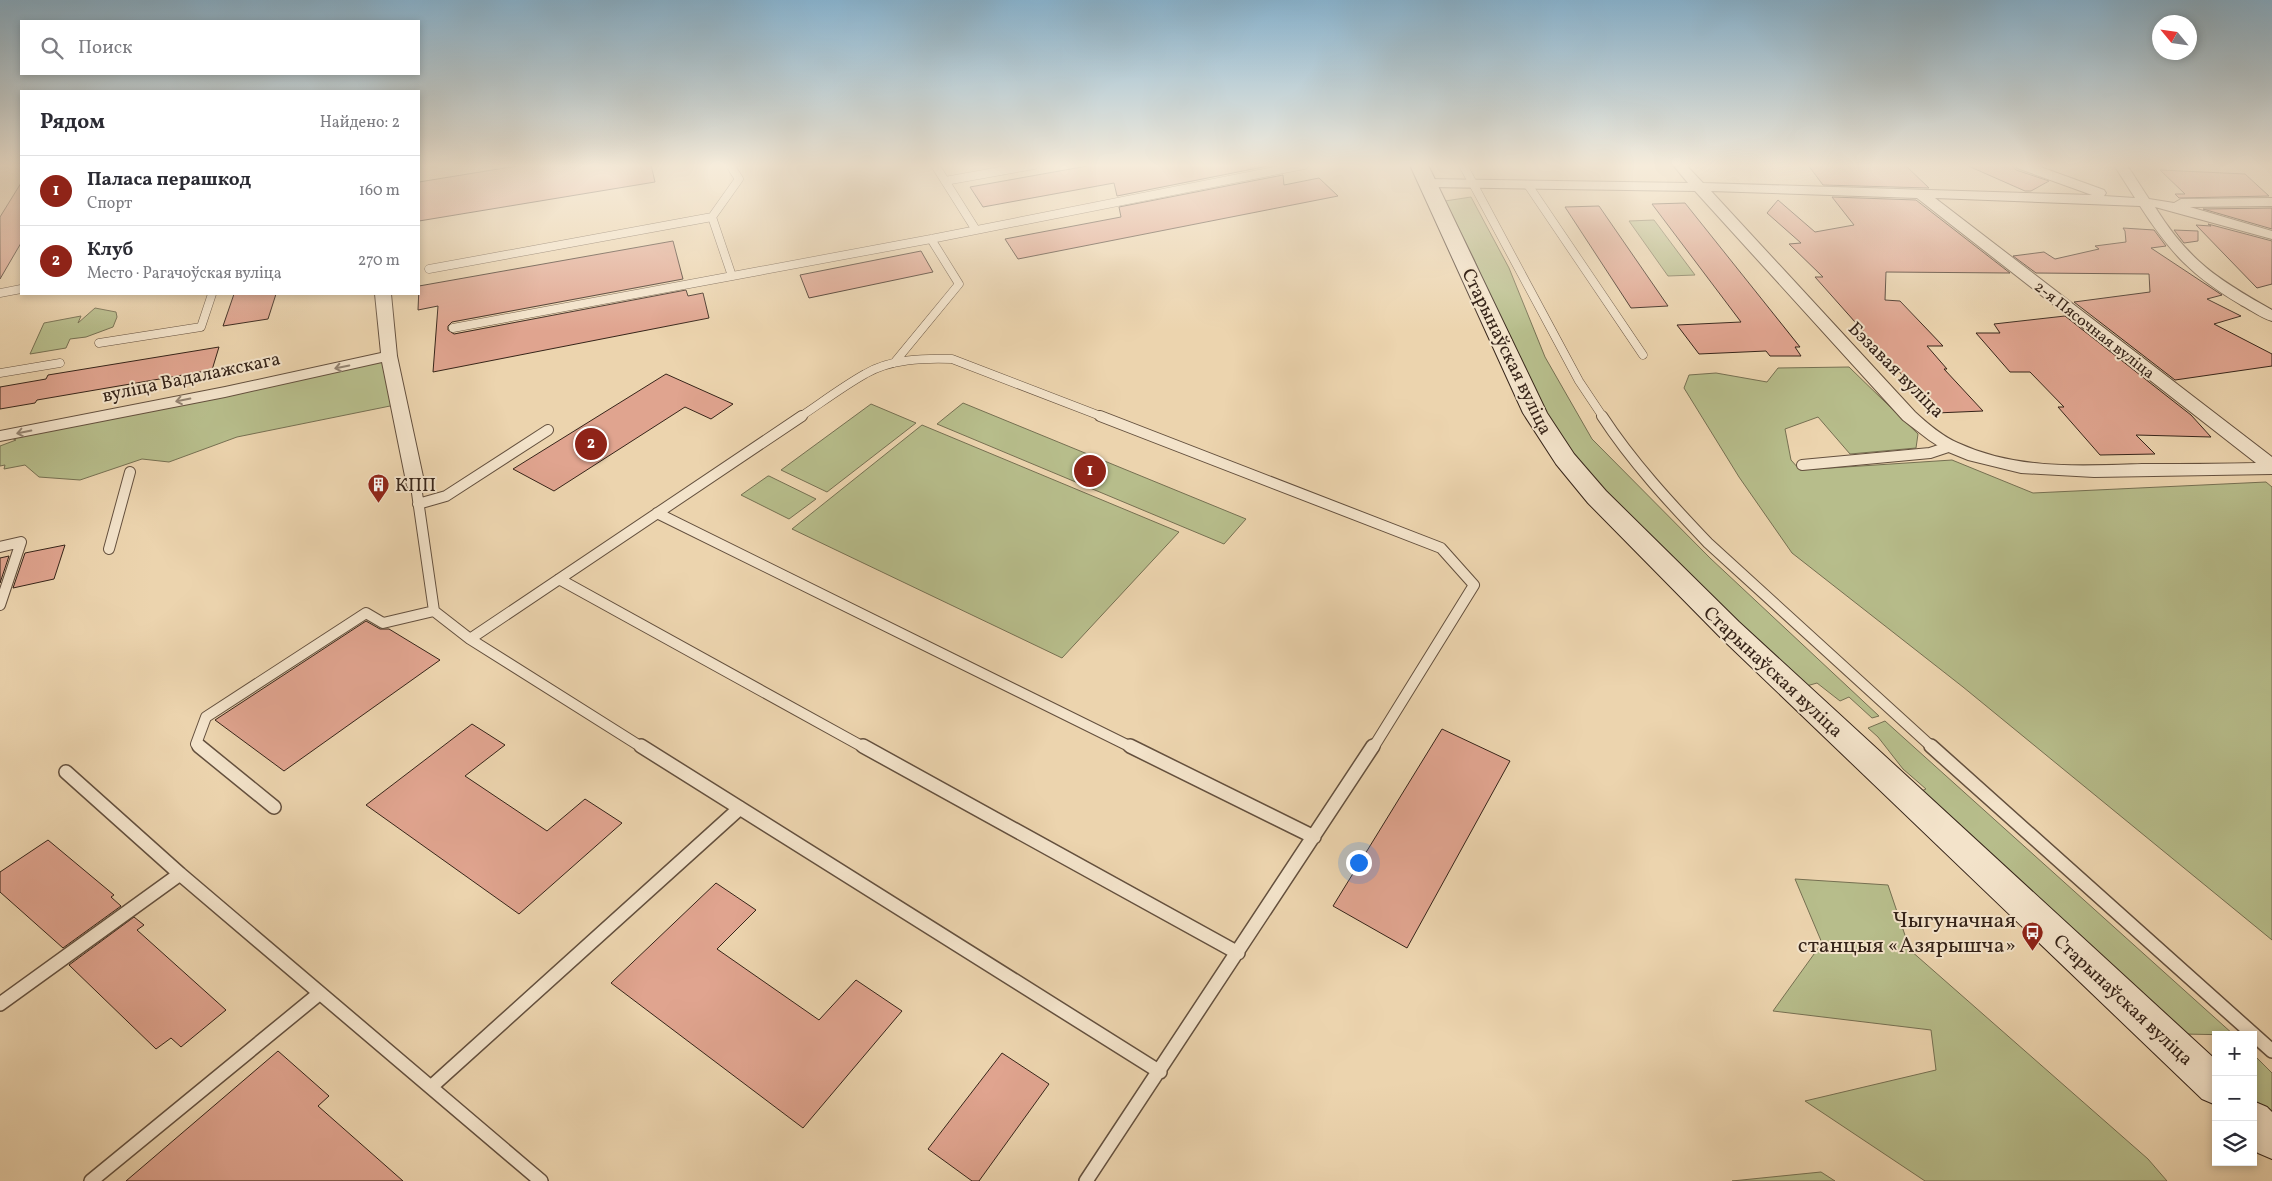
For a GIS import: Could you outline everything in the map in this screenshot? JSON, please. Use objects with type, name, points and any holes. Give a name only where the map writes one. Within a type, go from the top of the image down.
[{"type":"main road","name":"Старынаўская вуліца","points":[[1445,220],[1535,413],[1565,459],[1597,497],[1729,630],[2212,1082]]},
{"type":"main road","points":[[2257,1125],[2272,1139]]},
{"type":"street","name":"Бэзавая вуліца","points":[[1730,220],[1909,416],[1929,433],[1951,446],[1992,461],[2042,469],[2084,472],[2272,467]]},
{"type":"street","name":"2-я Пясочная вуліца","points":[[1953,220],[2272,467]]},
{"type":"street","points":[[2157,220],[2189,262],[2223,287],[2272,316]]},
{"type":"street","points":[[2220,220],[2272,235]]},
{"type":"street","points":[[383,295],[389,356],[416,486]]},
{"type":"street","name":"вуліца Вадалажскага","points":[[0,436],[225,392],[389,356]]},
{"type":"lane","points":[[429,269],[700,220]]},
{"type":"lane","points":[[713,220],[732,276]]},
{"type":"lane","points":[[970,220],[976,230]]},
{"type":"lane","points":[[453,328],[1026,220]]},
{"type":"lane","points":[[1492,220],[1579,381],[1602,417],[1631,458],[1689,524],[1888,708],[2272,1051]]},
{"type":"lane","points":[[1552,220],[1643,355]]},
{"type":"lane","points":[[894,363],[959,284],[931,239]]},
{"type":"lane","points":[[0,293],[20,289]]},
{"type":"lane","points":[[99,343],[201,326],[212,295]]},
{"type":"lane","points":[[470,639],[866,373],[894,363],[921,358],[952,359],[1441,548],[1474,585],[1371,750],[1160,1072],[1086,1181]]},
{"type":"lane","points":[[0,373],[60,363]]},
{"type":"lane","points":[[418,504],[446,496],[548,430]]},
{"type":"lane","points":[[1802,465],[1930,453],[1951,446]]},
{"type":"lane","points":[[109,549],[130,472]]},
{"type":"lane","points":[[416,486],[434,610],[470,639],[1160,1072]]},
{"type":"lane","points":[[657,513],[1314,837]]},
{"type":"lane","points":[[0,547],[21,542],[0,605]]},
{"type":"lane","points":[[559,579],[1238,953]]},
{"type":"lane","points":[[274,807],[196,744],[206,717],[366,613],[383,623],[434,610]]},
{"type":"lane","points":[[66,772],[180,874],[541,1181]]},
{"type":"lane","points":[[430,1087],[740,808]]},
{"type":"lane","points":[[0,1004],[180,874]]},
{"type":"lane","points":[[91,1181],[320,993]]},
{"type":"green space","points":[[1455,220],[1483,220],[1509,268],[1545,357],[1592,439],[1710,558],[1879,716],[1872,718],[1849,697],[1840,701],[1817,683],[1803,687],[1619,508],[1577,459],[1543,410],[1504,330],[1474,259]]},
{"type":"green space","points":[[1654,220],[1695,275],[1668,276],[1629,221]]},
{"type":"green space","points":[[95,308],[116,312],[117,317],[113,327],[86,337],[70,339],[66,348],[30,354],[44,323],[81,316],[78,323]]},
{"type":"green space","points":[[389,356],[400,404],[237,437],[169,462],[142,459],[80,480],[39,477],[25,465],[4,469],[5,465],[0,466],[0,446],[16,440],[11,438]]},
{"type":"green space","points":[[1849,367],[1918,434],[1916,448],[1850,454],[1818,417],[1785,429],[1791,460],[1800,470],[1952,460],[2033,493],[2266,482],[2272,487],[2272,940],[1963,687],[1792,553],[1739,477],[1684,388],[1689,375],[1716,373],[1767,382],[1778,368]]},
{"type":"green space","points":[[963,403],[1246,519],[1224,544],[937,424]]},
{"type":"green space","points":[[871,404],[916,423],[827,492],[781,470]]},
{"type":"green space","points":[[922,425],[1179,532],[1062,658],[792,529]]},
{"type":"green space","points":[[768,476],[816,499],[789,519],[741,495]]},
{"type":"green space","points":[[1885,721],[2230,1031],[2212,1031],[2212,1035],[2183,1034],[1919,792],[1926,789],[1903,769],[1878,737],[1868,728]]},
{"type":"green space","points":[[1795,879],[1888,885],[1910,950],[2148,1159],[2167,1181],[1925,1181],[1805,1101],[1936,1070],[1931,1030],[1773,1011],[1822,943]]},
{"type":"green space","points":[[2257,1058],[2272,1073],[2272,1123],[2257,1109]]},
{"type":"green space","points":[[1821,1172],[1835,1181],[1732,1181]]},
{"type":"building","points":[[0,220],[20,220],[20,245],[0,279]]},
{"type":"building","points":[[1105,220],[1216,220],[1018,259],[1005,239]]},
{"type":"building","points":[[1574,220],[1609,220],[1668,306],[1631,308]]},
{"type":"building","points":[[1664,220],[1699,220],[1800,347],[1795,347],[1801,356],[1770,356],[1766,351],[1699,354],[1677,325],[1741,322]]},
{"type":"building","points":[[1775,220],[1801,220],[1815,232],[1854,225],[1850,220],[1942,220],[2010,273],[1886,272],[1885,300],[1900,301],[1943,346],[1927,346],[1947,369],[1944,369],[1983,411],[1936,413],[1815,277],[1823,277],[1789,244],[1801,243]]},
{"type":"building","points":[[2241,220],[2272,220],[2272,229]]},
{"type":"building","points":[[2208,224],[2272,241],[2272,284],[2257,288],[2196,225],[2211,226]]},
{"type":"building","points":[[2123,228],[2154,230],[2166,246],[2151,248],[2222,295],[2207,299],[2241,316],[2214,324],[2272,354],[2272,366],[2175,380],[2074,302],[2150,292],[2149,274],[2036,273],[2013,256],[2044,252],[2055,259],[2099,249],[2095,246],[2126,242]]},
{"type":"building","points":[[2174,230],[2198,231],[2198,241],[2184,243]]},
{"type":"building","points":[[673,241],[683,279],[452,322],[448,326],[448,330],[454,334],[686,290],[688,296],[703,293],[709,318],[433,372],[438,306],[418,310],[420,286]]},
{"type":"building","points":[[921,251],[933,272],[809,298],[800,275]]},
{"type":"building","points":[[234,295],[276,295],[268,319],[223,326]]},
{"type":"building","points":[[2065,316],[2191,415],[2211,437],[2136,435],[2155,454],[2100,455],[2058,407],[2064,407],[2030,372],[2010,372],[1976,333],[2000,333],[1994,324]]},
{"type":"building","points":[[219,347],[212,370],[37,400],[35,403],[0,409],[0,387],[46,379],[48,375]]},
{"type":"building","points":[[666,374],[733,404],[711,419],[685,407],[554,491],[513,469]]},
{"type":"building","points":[[65,545],[54,579],[13,588],[25,553]]},
{"type":"building","points":[[9,556],[0,583],[0,558]]},
{"type":"building","points":[[366,621],[380,629],[389,629],[440,660],[284,771],[215,720]]},
{"type":"building","points":[[472,724],[505,745],[465,776],[547,831],[585,799],[622,823],[519,914],[366,805]]},
{"type":"building","points":[[1442,729],[1510,761],[1407,948],[1333,906]]},
{"type":"building","points":[[48,840],[114,895],[111,897],[121,906],[63,948],[0,892],[0,872]]},
{"type":"building","points":[[716,883],[756,910],[717,949],[819,1020],[856,980],[902,1011],[803,1128],[611,983]]},
{"type":"building","points":[[134,917],[144,925],[137,930],[226,1010],[181,1047],[171,1038],[156,1049],[69,965]]},
{"type":"building","points":[[278,1051],[329,1096],[318,1106],[403,1181],[126,1181]]},
{"type":"building","points":[[1002,1053],[1049,1084],[979,1181],[972,1181],[928,1149]]},
{"type":"place","name":"Клуб","points":[[591,444]]},
{"type":"place","name":"Паласа перашкод","points":[[1090,471]]},
{"type":"place","name":"КПП","points":[[379,503]]},
{"type":"place","name":"Чыгуначная станцыя «Азярышча»","points":[[2032,951]]}]
